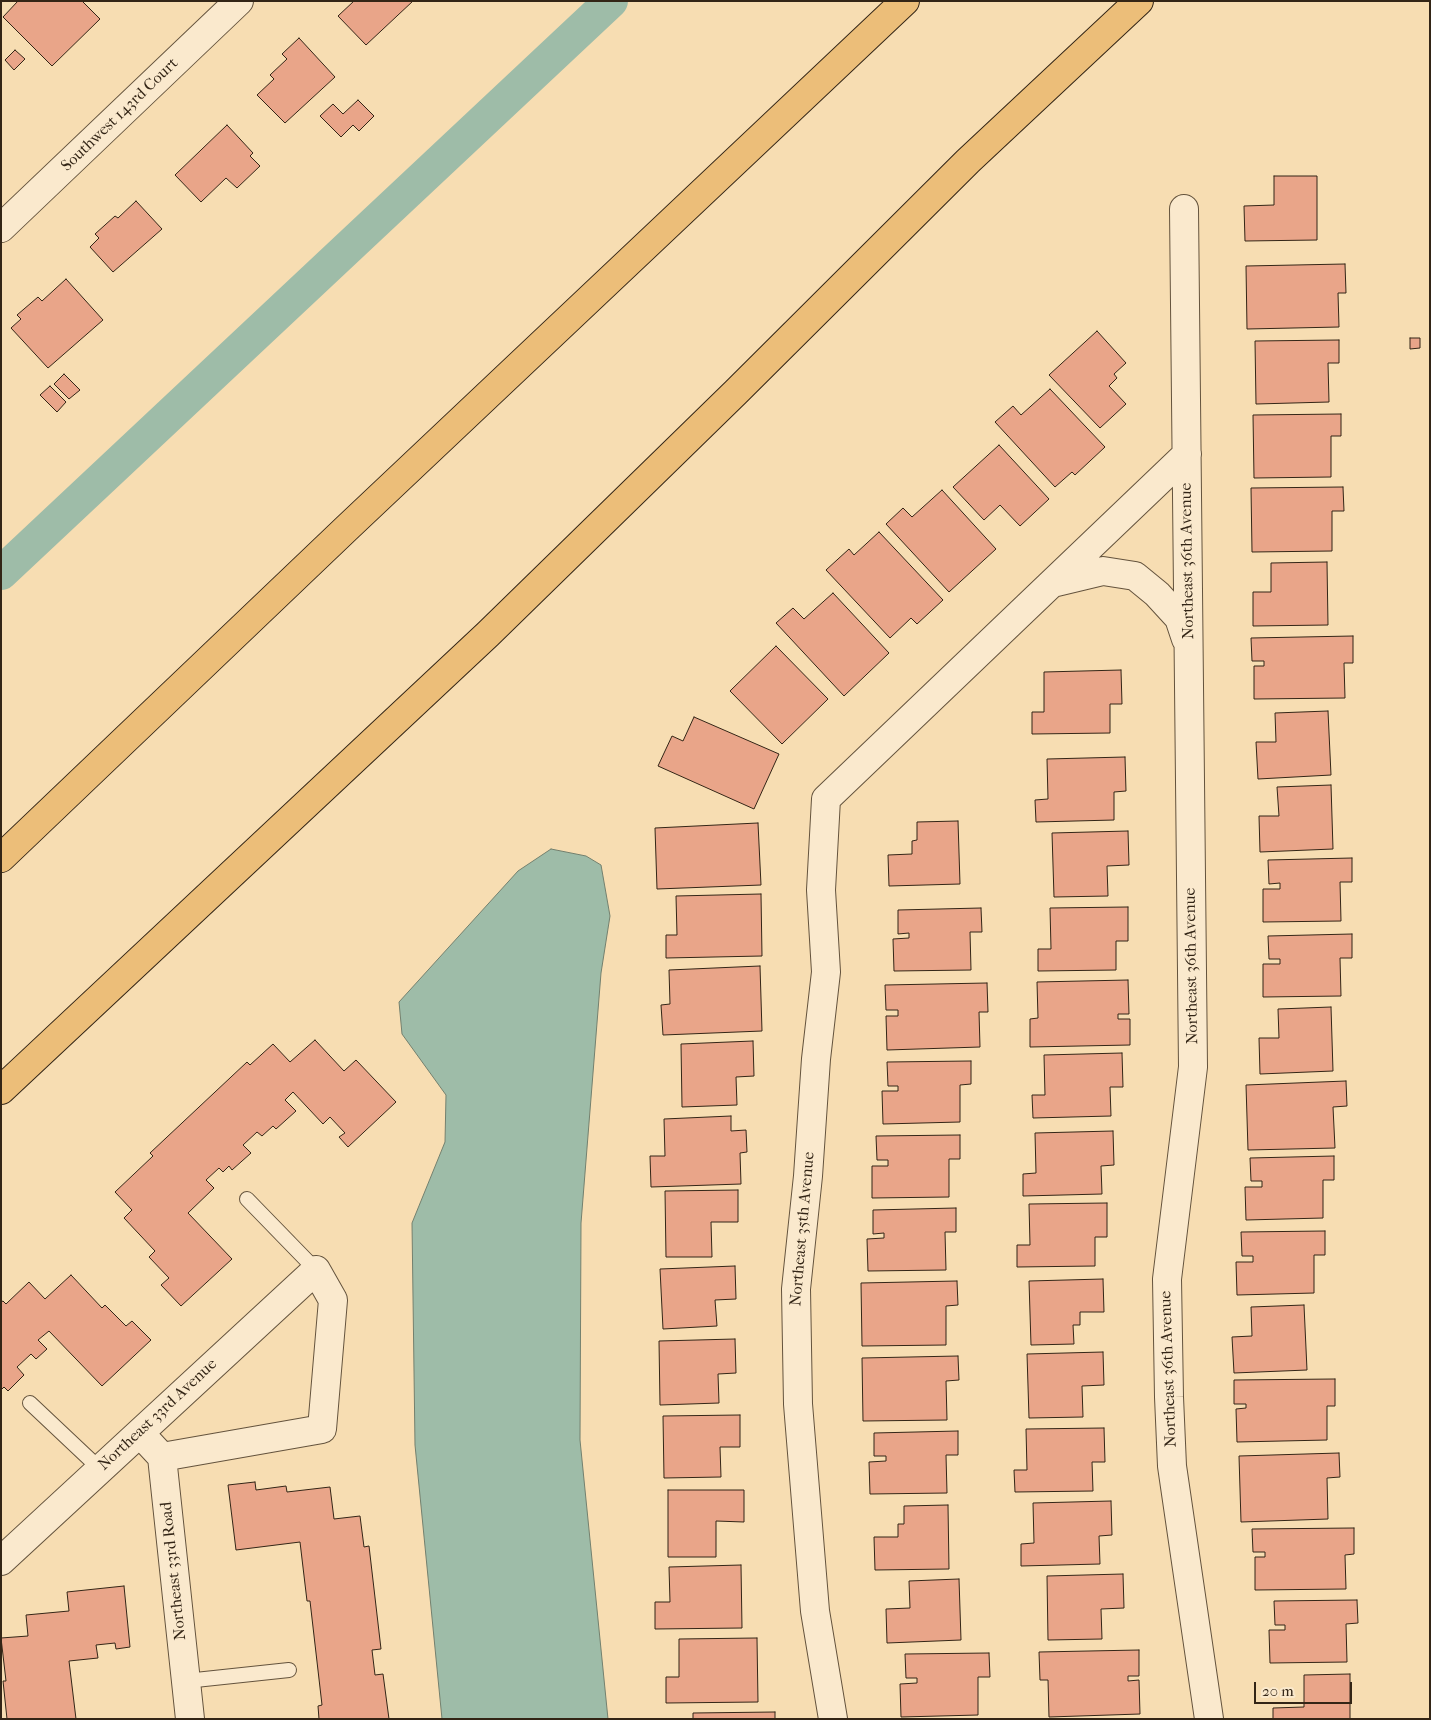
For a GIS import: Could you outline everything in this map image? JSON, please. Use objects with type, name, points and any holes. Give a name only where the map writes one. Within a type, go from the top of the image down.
[{"type":"highway","points":[[1,858],[349,526],[906,1]]},
{"type":"highway","points":[[1,1090],[488,634],[736,392],[968,161],[1138,1]]},
{"type":"street","name":"Southwest 143rd Court","points":[[1,228],[226,7]]},
{"type":"street","name":"Northeast 36th Avenue","points":[[1184,209],[1193,1067],[1167,1279],[1168,1377],[1172,1466],[1209,1719]]},
{"type":"street","points":[[1052,583],[1186,454]]},
{"type":"street","points":[[1052,583],[1103,571],[1135,576],[1157,594],[1179,618],[1188,645]]},
{"type":"street","name":"Northeast 35th Avenue","points":[[833,1719],[815,1611],[798,1404],[796,1289],[808,1176],[816,1059],[826,972],[821,890],[826,799],[1052,583]]},
{"type":"street","points":[[139,1433],[162,1457],[322,1430],[333,1300],[316,1270]]},
{"type":"street","name":"Northeast 33rd Avenue","points":[[1,1560],[316,1270]]},
{"type":"street","name":"Northeast 33rd Road","points":[[162,1457],[190,1719]]},
{"type":"lane","points":[[247,1199],[316,1270]]},
{"type":"lane","points":[[30,1403],[100,1469]]},
{"type":"lane","points":[[186,1681],[289,1670]]},
{"type":"shaded area","points":[[551,849],[586,856],[601,865],[610,916],[601,973],[581,1223],[580,1440],[608,1719],[442,1719],[415,1445],[412,1223],[445,1142],[446,1095],[402,1034],[399,1002],[518,871]]},
{"type":"building","points":[[18,1],[82,1],[100,19],[52,66],[3,17]]},
{"type":"building","points":[[354,1],[413,1],[366,45],[338,16]]},
{"type":"building","points":[[299,38],[335,77],[285,123],[257,95],[274,79],[270,75],[287,59],[282,54]]},
{"type":"building","points":[[15,50],[25,59],[14,70],[5,60]]},
{"type":"building","points":[[358,100],[374,116],[359,131],[353,125],[341,137],[320,116],[333,104],[343,114]]},
{"type":"building","points":[[227,125],[253,153],[250,156],[260,166],[237,188],[226,178],[201,202],[175,175]]},
{"type":"building","points":[[1274,176],[1317,176],[1317,240],[1245,241],[1244,206],[1274,205]]},
{"type":"building","points":[[136,201],[162,229],[113,272],[90,247],[99,238],[95,234],[115,216],[118,218]]},
{"type":"building","points":[[1345,264],[1346,293],[1338,293],[1339,327],[1247,329],[1246,266]]},
{"type":"building","points":[[66,279],[103,320],[48,368],[11,328],[21,319],[17,315],[38,297],[42,301]]},
{"type":"building","points":[[1097,331],[1126,363],[1114,374],[1117,378],[1109,386],[1126,404],[1100,428],[1049,375]]},
{"type":"building","points":[[1410,338],[1420,338],[1420,348],[1410,349]]},
{"type":"building","points":[[1339,340],[1339,363],[1328,363],[1329,402],[1256,404],[1255,341]]},
{"type":"building","points":[[64,374],[80,390],[69,399],[54,384]]},
{"type":"building","points":[[50,386],[66,402],[57,412],[40,395]]},
{"type":"building","points":[[1050,389],[1105,447],[1075,475],[1072,472],[1055,487],[995,422],[1013,406],[1021,415]]},
{"type":"building","points":[[1341,414],[1341,436],[1331,436],[1331,477],[1254,478],[1253,415]]},
{"type":"building","points":[[999,445],[1049,499],[1020,526],[1000,505],[984,520],[953,487]]},
{"type":"building","points":[[1343,487],[1344,511],[1332,511],[1332,551],[1252,552],[1251,488]]},
{"type":"building","points":[[942,490],[996,549],[949,592],[886,524],[903,508],[912,517]]},
{"type":"building","points":[[879,532],[943,600],[917,624],[911,618],[890,638],[826,570],[849,549],[854,555]]},
{"type":"building","points":[[1327,562],[1328,625],[1253,626],[1253,592],[1271,592],[1271,563]]},
{"type":"building","points":[[833,593],[889,653],[844,696],[776,623],[793,608],[804,619]]},
{"type":"building","points":[[1353,636],[1353,663],[1344,663],[1345,698],[1254,699],[1254,666],[1264,666],[1264,661],[1252,661],[1251,638]]},
{"type":"building","points":[[776,646],[828,699],[782,744],[730,691]]},
{"type":"building","points":[[1121,670],[1122,704],[1110,704],[1110,733],[1032,734],[1032,712],[1044,712],[1044,672]]},
{"type":"building","points":[[1328,711],[1331,775],[1258,779],[1256,742],[1276,742],[1275,713]]},
{"type":"building","points":[[694,717],[779,754],[754,809],[658,766],[672,736],[683,741]]},
{"type":"building","points":[[1125,757],[1126,791],[1114,792],[1114,820],[1036,822],[1035,800],[1048,799],[1047,759]]},
{"type":"building","points":[[1331,785],[1333,849],[1260,852],[1259,816],[1279,816],[1277,787]]},
{"type":"building","points":[[958,821],[960,884],[889,886],[888,855],[912,854],[912,841],[917,840],[917,822]]},
{"type":"building","points":[[758,823],[761,885],[657,889],[655,828]]},
{"type":"building","points":[[1128,831],[1129,865],[1107,866],[1108,896],[1054,897],[1052,833]]},
{"type":"building","points":[[1352,858],[1352,882],[1340,882],[1341,921],[1263,922],[1263,889],[1280,889],[1280,883],[1269,884],[1268,860]]},
{"type":"building","points":[[761,894],[762,956],[666,958],[666,935],[677,935],[676,896]]},
{"type":"building","points":[[1128,907],[1128,941],[1116,941],[1116,970],[1038,971],[1038,949],[1051,949],[1050,908]]},
{"type":"building","points":[[981,908],[982,932],[970,932],[971,970],[894,971],[893,939],[909,938],[909,933],[898,934],[898,910]]},
{"type":"building","points":[[1352,934],[1352,958],[1340,958],[1341,996],[1263,997],[1263,964],[1280,964],[1280,959],[1269,959],[1268,936]]},
{"type":"building","points":[[760,966],[762,1031],[663,1035],[661,1005],[670,1004],[669,970]]},
{"type":"building","points":[[1128,980],[1129,1014],[1118,1014],[1118,1019],[1130,1019],[1130,1045],[1030,1047],[1030,1019],[1038,1018],[1037,982]]},
{"type":"building","points":[[987,983],[988,1012],[979,1012],[980,1047],[887,1050],[886,1016],[898,1016],[898,1010],[886,1010],[885,985]]},
{"type":"building","points":[[1331,1007],[1333,1071],[1260,1074],[1259,1038],[1279,1038],[1278,1009]]},
{"type":"building","points":[[315,1040],[344,1071],[356,1060],[396,1102],[348,1147],[339,1137],[345,1133],[330,1117],[323,1124],[293,1092],[285,1100],[296,1111],[276,1129],[273,1126],[262,1136],[257,1132],[243,1145],[251,1153],[232,1170],[229,1166],[223,1172],[219,1168],[206,1180],[214,1188],[188,1213],[232,1259],[181,1306],[161,1285],[169,1278],[149,1257],[155,1251],[124,1218],[132,1210],[115,1192],[153,1156],[150,1153],[247,1062],[250,1065],[273,1044],[290,1062]]},
{"type":"building","points":[[753,1041],[754,1076],[736,1077],[737,1105],[682,1107],[681,1044]]},
{"type":"building","points":[[1122,1053],[1123,1087],[1110,1087],[1111,1116],[1033,1118],[1032,1095],[1045,1095],[1044,1055]]},
{"type":"building","points":[[971,1061],[971,1084],[960,1085],[960,1122],[883,1124],[882,1091],[898,1091],[898,1086],[888,1086],[887,1062]]},
{"type":"building","points":[[1346,1081],[1347,1106],[1333,1107],[1335,1148],[1248,1150],[1246,1085]]},
{"type":"building","points":[[731,1116],[731,1131],[746,1130],[747,1152],[740,1153],[741,1184],[651,1187],[650,1156],[665,1156],[664,1119]]},
{"type":"building","points":[[1113,1131],[1114,1165],[1101,1166],[1102,1194],[1023,1196],[1023,1174],[1036,1173],[1035,1133]]},
{"type":"building","points":[[960,1135],[960,1159],[949,1159],[949,1197],[872,1198],[872,1166],[888,1166],[888,1160],[877,1160],[876,1136]]},
{"type":"building","points":[[1334,1156],[1334,1180],[1323,1180],[1323,1218],[1246,1220],[1245,1187],[1262,1187],[1262,1181],[1251,1181],[1250,1158]]},
{"type":"building","points":[[738,1190],[738,1222],[711,1222],[712,1257],[666,1257],[665,1191]]},
{"type":"building","points":[[1107,1203],[1107,1237],[1095,1237],[1095,1266],[1017,1267],[1017,1245],[1030,1245],[1029,1204]]},
{"type":"building","points":[[956,1208],[956,1232],[945,1232],[946,1270],[868,1271],[867,1239],[884,1238],[884,1233],[873,1234],[873,1210]]},
{"type":"building","points":[[1325,1231],[1325,1255],[1314,1255],[1314,1293],[1237,1295],[1236,1262],[1253,1262],[1253,1256],[1242,1256],[1241,1232]]},
{"type":"building","points":[[735,1266],[736,1299],[715,1300],[717,1326],[663,1329],[660,1269]]},
{"type":"building","points":[[71,1275],[102,1308],[105,1305],[126,1326],[132,1321],[151,1340],[102,1386],[49,1331],[38,1340],[47,1349],[36,1359],[31,1354],[17,1367],[24,1375],[8,1391],[4,1387],[1,1390],[1,1302],[3,1301],[6,1304],[29,1282],[45,1299]]},
{"type":"building","points":[[1103,1279],[1104,1312],[1080,1312],[1080,1325],[1073,1325],[1074,1344],[1031,1345],[1029,1281]]},
{"type":"building","points":[[957,1281],[958,1305],[946,1306],[946,1345],[862,1346],[861,1283]]},
{"type":"building","points":[[1304,1305],[1307,1370],[1234,1373],[1232,1337],[1252,1336],[1251,1307]]},
{"type":"building","points":[[735,1339],[736,1373],[718,1374],[719,1403],[660,1405],[659,1341]]},
{"type":"building","points":[[1103,1352],[1104,1385],[1082,1386],[1083,1417],[1029,1418],[1027,1354]]},
{"type":"building","points":[[958,1356],[959,1380],[946,1381],[947,1420],[863,1421],[862,1358]]},
{"type":"building","points":[[1335,1379],[1335,1406],[1327,1406],[1327,1440],[1237,1442],[1236,1409],[1246,1408],[1246,1404],[1234,1404],[1234,1380]]},
{"type":"building","points":[[740,1415],[740,1447],[720,1447],[721,1477],[664,1478],[663,1416]]},
{"type":"building","points":[[1104,1428],[1105,1462],[1092,1462],[1093,1491],[1015,1492],[1014,1470],[1027,1470],[1026,1429]]},
{"type":"building","points":[[958,1431],[958,1455],[946,1455],[947,1493],[870,1494],[869,1462],[886,1461],[886,1456],[874,1456],[874,1433]]},
{"type":"building","points":[[1339,1453],[1340,1477],[1327,1478],[1328,1519],[1241,1522],[1239,1456]]},
{"type":"building","points":[[255,1482],[256,1490],[286,1486],[287,1492],[330,1487],[334,1519],[360,1516],[364,1547],[369,1546],[381,1649],[372,1650],[375,1675],[383,1674],[389,1719],[319,1719],[318,1706],[322,1705],[310,1601],[307,1601],[300,1542],[236,1550],[228,1485]]},
{"type":"building","points":[[668,1490],[744,1490],[744,1522],[716,1521],[716,1557],[668,1557]]},
{"type":"building","points":[[1111,1501],[1112,1535],[1099,1536],[1100,1564],[1021,1566],[1021,1544],[1034,1543],[1033,1503]]},
{"type":"building","points":[[948,1505],[949,1569],[875,1570],[874,1537],[898,1537],[898,1524],[904,1524],[904,1506]]},
{"type":"building","points":[[1354,1528],[1354,1554],[1345,1555],[1346,1589],[1255,1590],[1255,1557],[1265,1557],[1265,1552],[1253,1552],[1252,1529]]},
{"type":"building","points":[[741,1565],[742,1628],[655,1629],[655,1602],[670,1602],[669,1567]]},
{"type":"building","points":[[1123,1574],[1124,1608],[1101,1609],[1102,1639],[1048,1640],[1047,1576]]},
{"type":"building","points":[[959,1579],[961,1640],[887,1643],[886,1609],[910,1608],[909,1581]]},
{"type":"building","points":[[124,1586],[130,1647],[116,1649],[115,1643],[96,1645],[98,1658],[69,1661],[76,1719],[7,1719],[3,1681],[6,1681],[1,1638],[28,1636],[26,1615],[69,1611],[67,1592]]},
{"type":"building","points":[[1357,1600],[1358,1623],[1346,1624],[1347,1662],[1270,1663],[1269,1630],[1285,1630],[1285,1625],[1275,1625],[1274,1601]]},
{"type":"building","points":[[757,1638],[758,1702],[666,1703],[666,1677],[679,1677],[679,1639]]},
{"type":"building","points":[[1139,1650],[1139,1676],[1128,1676],[1128,1681],[1139,1680],[1140,1714],[1049,1717],[1048,1680],[1040,1680],[1039,1652]]},
{"type":"building","points":[[989,1653],[990,1677],[978,1677],[978,1715],[901,1717],[900,1684],[917,1683],[917,1678],[906,1678],[905,1654]]},
{"type":"building","points":[[1350,1674],[1350,1719],[1273,1719],[1273,1708],[1304,1707],[1304,1675]]},
{"type":"building","points":[[775,1712],[775,1719],[693,1719],[693,1713]]},
{"type":"waterway","points":[[1,573],[611,1]]}]
